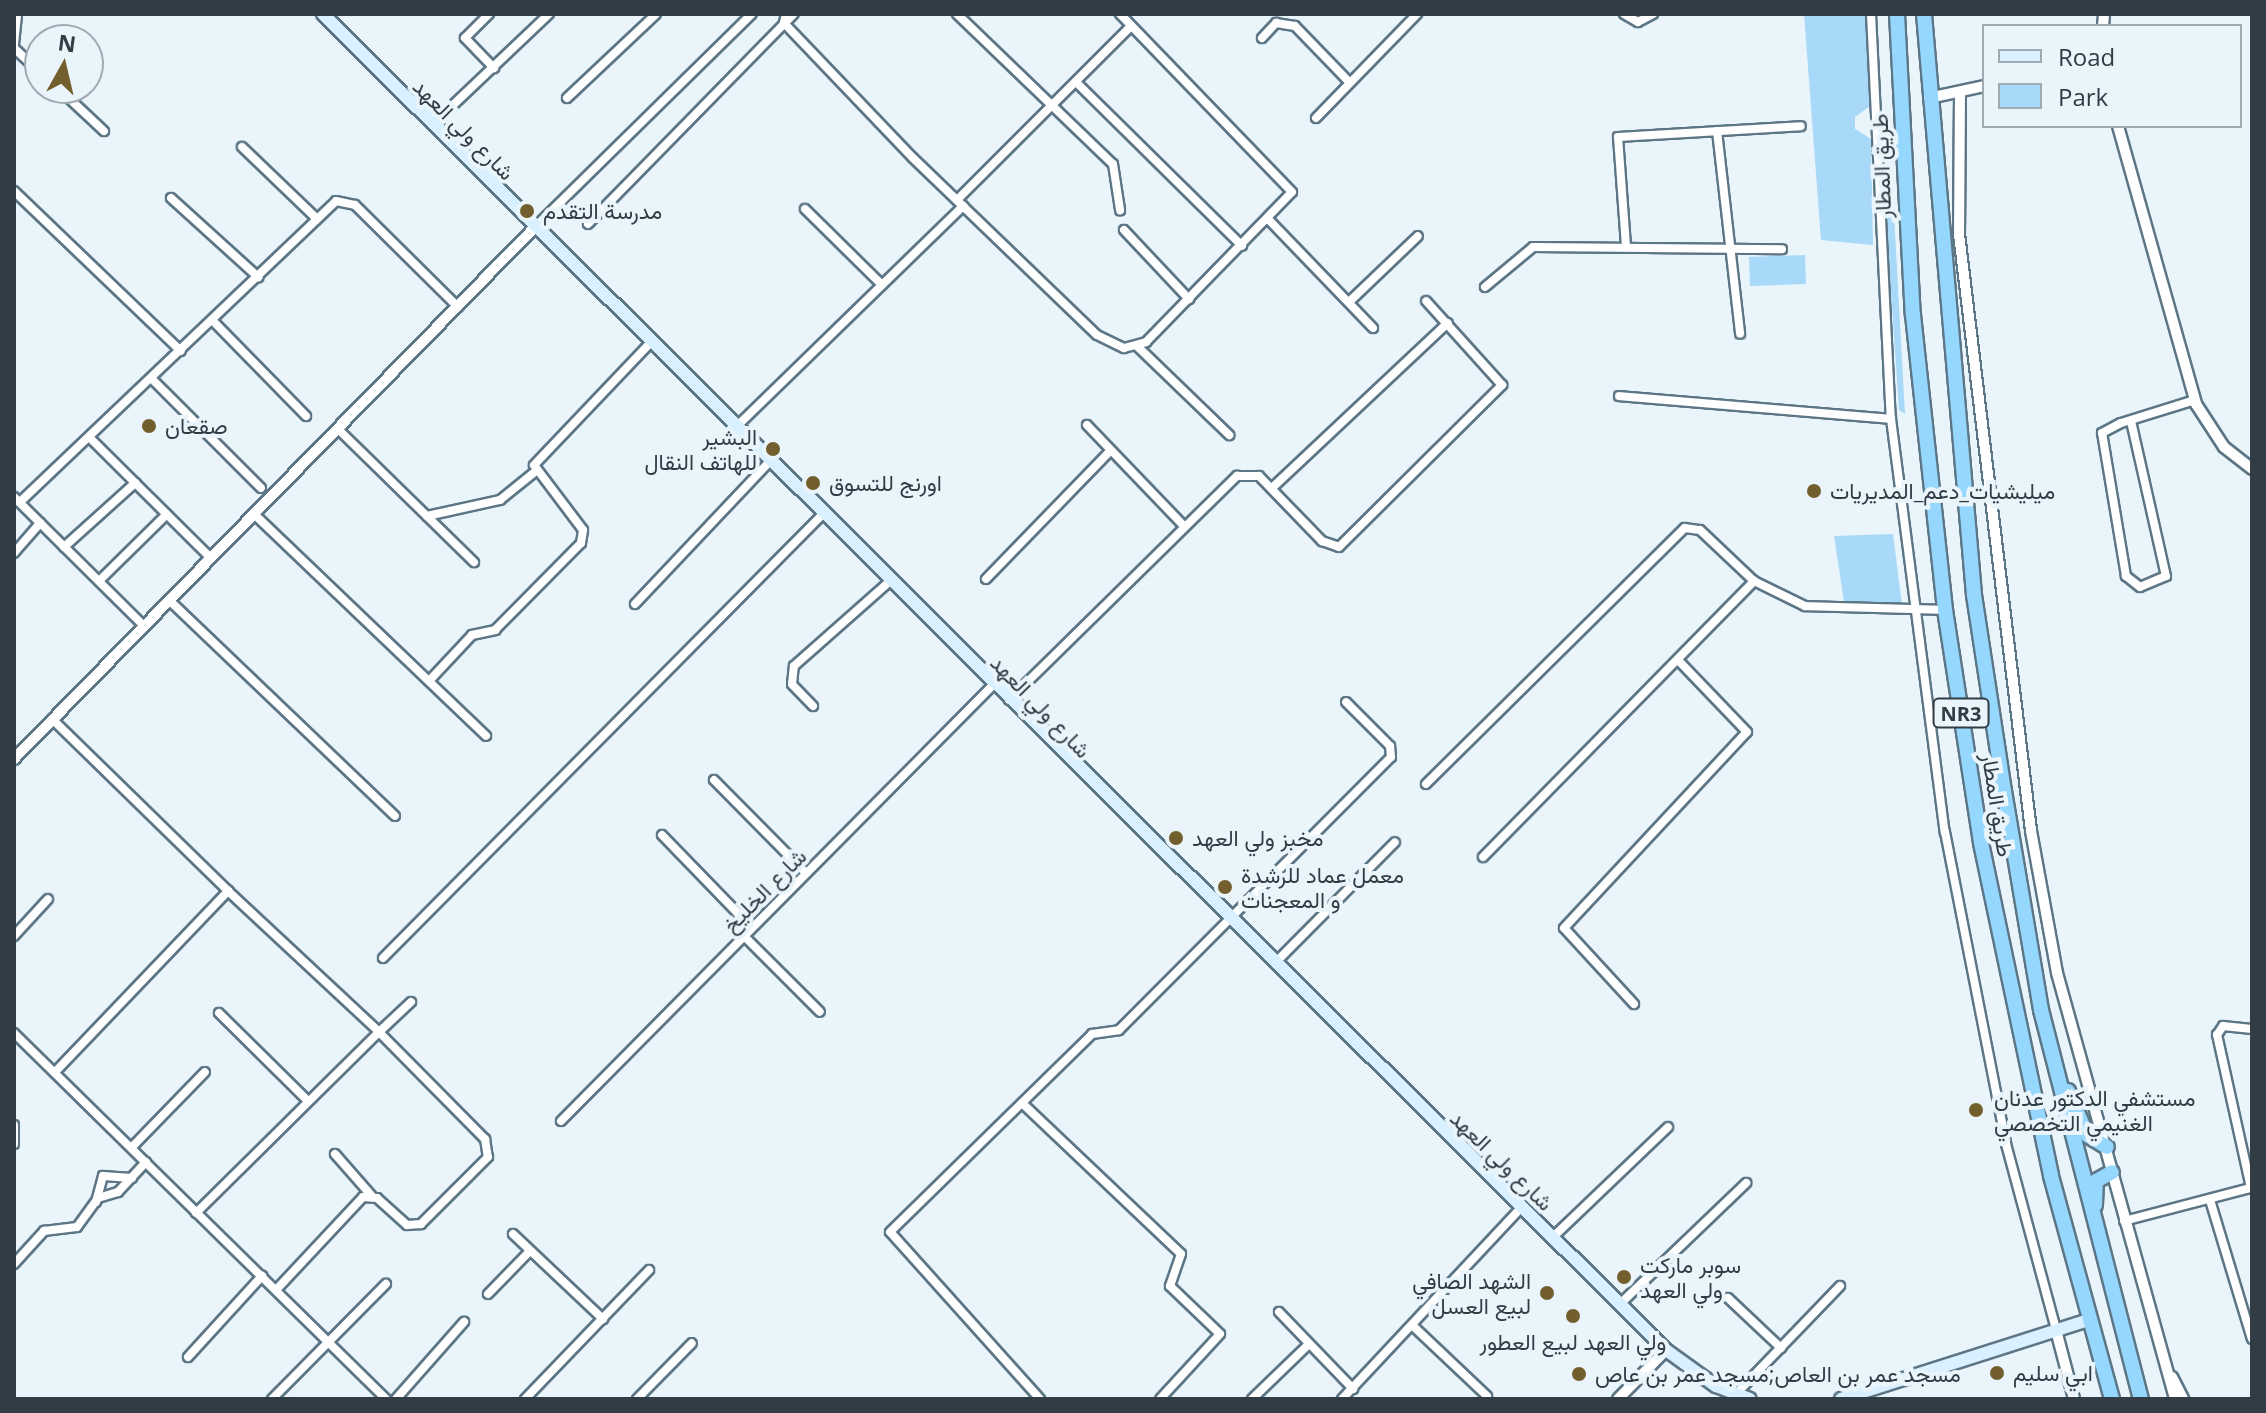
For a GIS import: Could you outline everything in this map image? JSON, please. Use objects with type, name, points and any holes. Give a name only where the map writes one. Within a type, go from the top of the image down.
[{"type":"highway","name":"طريق المطار","points":[[1897,14],[1906,231],[1945,610],[2019,1038],[2089,1320],[2112,1399]]},
{"type":"highway","name":"طريق المطار","points":[[1924,14],[1974,595],[2049,1041],[2141,1399]]},
{"type":"highway","points":[[2049,1041],[2084,1130],[2107,1147]]},
{"type":"highway","points":[[2097,1237],[2095,1185],[2112,1172]]},
{"type":"main road","name":"شارع ولي العهد","points":[[323,14],[1008,701],[1236,917],[1275,964],[1666,1350],[1736,1394],[1750,1399]]},
{"type":"main road","points":[[1841,1399],[2057,1334],[2089,1320]]},
{"type":"street","points":[[14,46],[17,14]]},
{"type":"street","points":[[489,14],[465,38],[494,68]]},
{"type":"street","points":[[432,125],[549,14]]},
{"type":"street","points":[[567,98],[656,14]]},
{"type":"street","points":[[14,759],[535,227],[752,14]]},
{"type":"street","points":[[588,224],[785,18],[794,14]]},
{"type":"street","points":[[957,14],[1051,110],[1113,164],[1120,210]]},
{"type":"street","points":[[1120,14],[1292,192],[1269,220],[1138,347]]},
{"type":"street","points":[[1316,118],[1417,14]]},
{"type":"street","points":[[1624,14],[1638,22],[1653,14]]},
{"type":"street","points":[[1871,14],[1891,419],[1945,832],[1995,1093],[2074,1399]]},
{"type":"street","points":[[785,18],[960,203],[1097,335],[1113,346],[1138,347],[1229,435]]},
{"type":"street","points":[[1262,38],[1276,23],[1295,26],[1350,83]]},
{"type":"street","points":[[736,427],[882,285],[1051,110],[1079,85],[1131,26]]},
{"type":"street","points":[[1079,85],[1242,246]]},
{"type":"street","points":[[1929,98],[1982,87]]},
{"type":"street","points":[[1960,93],[1959,234],[2031,831],[2057,973],[2107,1147],[2124,1221],[2171,1375],[2175,1399]]},
{"type":"street","points":[[75,104],[104,131]]},
{"type":"street","points":[[1626,246],[1618,137],[1801,126]]},
{"type":"street","points":[[2119,128],[2195,400],[2224,447],[2252,469]]},
{"type":"street","points":[[1717,131],[1740,334]]},
{"type":"street","points":[[242,147],[317,219]]},
{"type":"street","points":[[14,191],[181,351]]},
{"type":"street","points":[[171,198],[258,277]]},
{"type":"street","points":[[144,626],[17,500],[90,438],[336,201],[355,205],[458,307]]},
{"type":"street","points":[[805,209],[882,285]]},
{"type":"street","points":[[1269,220],[1373,328]]},
{"type":"street","points":[[1124,230],[1189,299]]},
{"type":"street","points":[[1349,302],[1418,236]]},
{"type":"street","points":[[1485,287],[1529,248],[1782,249]]},
{"type":"street","points":[[1008,701],[1183,525],[1237,476],[1259,476],[1322,541],[1339,547],[1502,385],[1426,301]]},
{"type":"street","points":[[213,321],[306,416]]},
{"type":"street","points":[[1272,488],[1448,323]]},
{"type":"street","points":[[429,681],[472,635],[495,630],[585,537],[536,471],[537,459],[652,341]]},
{"type":"street","points":[[152,379],[261,488]]},
{"type":"street","points":[[1619,396],[1891,419]]},
{"type":"street","points":[[2131,421],[2166,576],[2140,587],[2126,576],[2102,440],[2107,429],[2131,421],[2195,400]]},
{"type":"street","points":[[1087,425],[1183,525]]},
{"type":"street","points":[[339,430],[474,562]]},
{"type":"street","points":[[90,438],[211,558]]},
{"type":"street","points":[[986,579],[1110,451]]},
{"type":"street","points":[[635,604],[770,461]]},
{"type":"street","points":[[427,516],[500,500],[536,471]]},
{"type":"street","points":[[64,547],[135,483]]},
{"type":"street","points":[[99,581],[167,514]]},
{"type":"street","points":[[254,514],[486,736]]},
{"type":"street","points":[[383,958],[823,514]]},
{"type":"street","points":[[14,553],[40,523]]},
{"type":"street","points":[[1426,784],[1685,528],[1700,530],[1754,581],[1819,610],[1945,610]]},
{"type":"street","points":[[813,706],[792,684],[794,666],[890,581]]},
{"type":"street","points":[[1483,857],[1679,661],[1754,581]]},
{"type":"street","points":[[170,601],[395,816]]},
{"type":"street","points":[[1634,1004],[1564,928],[1747,732],[1679,661]]},
{"type":"street","name":"شارع الخليخ","points":[[561,1121],[993,685]]},
{"type":"street","points":[[1040,1399],[890,1237],[1092,1034],[1119,1030],[1236,917],[1391,757],[1390,746],[1346,702]]},
{"type":"street","points":[[52,719],[228,891],[379,1032],[490,1151],[421,1224],[407,1225],[371,1195],[335,1154]]},
{"type":"street","points":[[714,780],[806,873]]},
{"type":"street","points":[[662,835],[752,928]]},
{"type":"street","points":[[1275,964],[1395,842]]},
{"type":"street","points":[[57,1070],[228,891]]},
{"type":"street","points":[[14,936],[48,899]]},
{"type":"street","points":[[744,936],[820,1012]]},
{"type":"street","points":[[196,1213],[411,1002]]},
{"type":"street","points":[[219,1013],[308,1101]]},
{"type":"street","points":[[2124,1221],[2251,1188],[2217,1035],[2223,1026],[2252,1029]]},
{"type":"street","points":[[16,1040],[57,1070],[196,1213],[386,1399]]},
{"type":"street","points":[[133,1146],[205,1072]]},
{"type":"street","points":[[1022,1103],[1181,1254],[1170,1286],[1220,1334],[1160,1399]]},
{"type":"street","points":[[14,1125],[14,1144]]},
{"type":"street","points":[[1553,1237],[1668,1127]]},
{"type":"street","points":[[14,1264],[44,1231],[77,1227],[96,1203],[132,1178],[146,1162]]},
{"type":"street","points":[[96,1203],[103,1176],[132,1178]]},
{"type":"street","points":[[1620,1304],[1746,1183]]},
{"type":"street","points":[[277,1289],[371,1195]]},
{"type":"street","points":[[2210,1200],[2252,1339]]},
{"type":"street","points":[[1342,1399],[1521,1208]]},
{"type":"street","points":[[513,1234],[603,1319]]},
{"type":"street","points":[[488,1294],[530,1251]]},
{"type":"street","points":[[525,1399],[649,1270]]},
{"type":"street","points":[[188,1357],[262,1276]]},
{"type":"street","points":[[272,1399],[386,1284]]},
{"type":"street","points":[[1736,1394],[1840,1286]]},
{"type":"street","points":[[1728,1298],[1781,1348]]},
{"type":"street","points":[[1279,1312],[1353,1389]]},
{"type":"street","points":[[396,1399],[464,1322]]},
{"type":"street","points":[[1413,1326],[1487,1396]]},
{"type":"street","points":[[637,1399],[692,1343]]},
{"type":"street","points":[[1252,1399],[1309,1344]]},
{"type":"street","points":[[1618,1399],[1666,1350]]},
{"type":"street","points":[[2171,1375],[2183,1399]]},
{"type":"green space","points":[[1804,14],[1867,14],[1870,106],[1855,117],[1855,129],[1871,139],[1873,245],[1821,240]]},
{"type":"green space","points":[[1882,159],[1892,178],[1905,414],[1899,410]]},
{"type":"green space","points":[[1805,255],[1806,284],[1750,286],[1749,257]]},
{"type":"green space","points":[[1893,534],[1902,605],[1845,608],[1834,536]]},
{"type":"place","name":"مدرسة التقدم","points":[[527,211]]},
{"type":"place","name":"صقعان","points":[[149,426]]},
{"type":"place","name":"البشير للهاتف النقال","points":[[773,449]]},
{"type":"place","name":"اورنج للتسوق","points":[[813,483]]},
{"type":"place","name":"ميليشيات_دعم_المديريات","points":[[1814,491]]},
{"type":"place","name":"مخبز ولي العهد","points":[[1176,838]]},
{"type":"place","name":"معمل عماد للرشدة و المعجنات","points":[[1225,887]]},
{"type":"place","name":"مستشفي الدكتور عدنان الغنيمي التخصصي","points":[[1976,1110]]},
{"type":"place","name":"سوبر ماركت ولي العهد","points":[[1624,1277]]},
{"type":"place","name":"الشهد الصافي لبيع العسل","points":[[1547,1293]]},
{"type":"place","name":"ولي العهد لبيع العطور","points":[[1573,1316]]},
{"type":"place","name":"ابي سليم","points":[[1997,1373]]},
{"type":"place","name":"مسجد عمر بن العاص;مسجد عمر بن عاص","points":[[1579,1374]]}]
